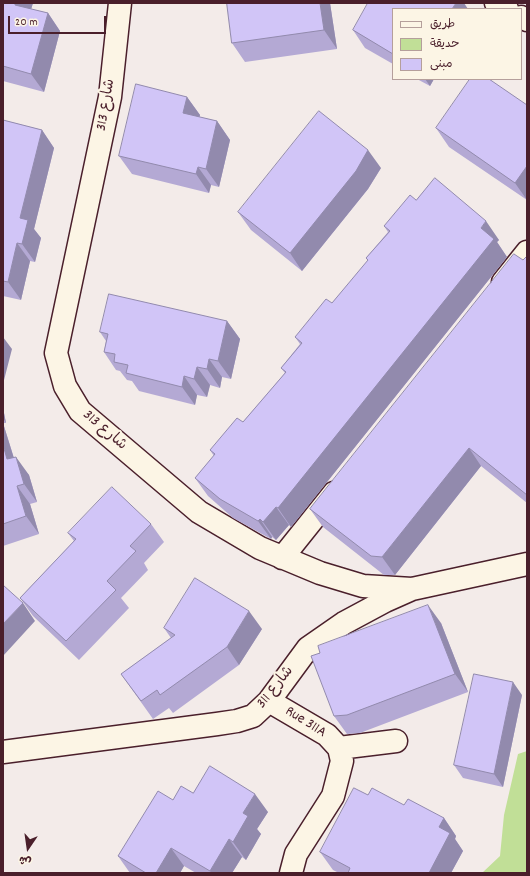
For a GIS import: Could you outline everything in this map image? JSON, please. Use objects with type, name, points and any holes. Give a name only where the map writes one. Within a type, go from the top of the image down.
[{"type":"street","name":"شارع 313","points":[[120,3],[110,97],[56,353],[65,386],[80,411],[199,512],[260,548],[282,558],[363,586],[412,589]]},
{"type":"street","points":[[496,3],[505,8]]},
{"type":"street","points":[[493,295],[527,252]]},
{"type":"street","points":[[282,558],[346,479]]},
{"type":"street","name":"شارع 311","points":[[3,752],[237,721],[253,716],[269,701],[308,648],[344,623],[385,601],[412,589],[527,564]]},
{"type":"street","name":"Rue 311A","points":[[269,701],[327,735],[339,748]]},
{"type":"street","points":[[291,873],[296,854],[333,796],[342,761],[339,748],[396,741]]},
{"type":"green space","points":[[527,751],[527,873],[482,873],[500,856],[504,815],[518,754]]},
{"type":"building","points":[[3,3],[15,3],[15,5],[48,13],[31,74],[3,66]]},
{"type":"building","points":[[227,3],[320,3],[324,30],[232,43]]},
{"type":"building","points":[[368,3],[456,3],[453,8],[392,8],[392,53],[353,30]]},
{"type":"building","points":[[469,80],[490,80],[527,105],[527,166],[515,183],[436,128]]},
{"type":"building","points":[[136,84],[187,97],[183,113],[217,121],[206,169],[198,167],[196,174],[119,156]]},
{"type":"building","points":[[319,111],[368,150],[356,171],[290,253],[238,212]]},
{"type":"building","points":[[3,120],[42,130],[20,218],[28,220],[22,244],[17,243],[8,282],[3,281]]},
{"type":"building","points":[[435,178],[486,221],[481,228],[494,239],[278,508],[276,507],[263,522],[260,519],[258,521],[220,499],[195,478],[215,454],[210,450],[237,418],[243,422],[286,372],[281,368],[302,343],[295,337],[326,299],[332,303],[368,260],[366,258],[390,231],[384,226],[410,195],[416,200]]},
{"type":"building","points":[[514,254],[523,260],[526,257],[527,258],[527,495],[469,448],[382,557],[371,556],[310,509]]},
{"type":"building","points":[[109,294],[227,321],[218,361],[209,359],[207,369],[197,367],[194,379],[184,376],[182,387],[126,373],[128,365],[114,362],[115,354],[104,352],[108,334],[100,332]]},
{"type":"building","points":[[3,445],[7,459],[16,457],[24,484],[17,486],[26,516],[3,524]]},
{"type":"building","points":[[112,487],[151,524],[130,546],[136,551],[107,581],[116,590],[66,641],[20,598],[76,539],[68,533]]},
{"type":"building","points":[[195,578],[249,611],[227,647],[160,695],[157,690],[141,701],[121,674],[175,635],[164,628]]},
{"type":"building","points":[[3,585],[23,603],[3,624]]},
{"type":"building","points":[[428,605],[455,674],[347,715],[334,716],[311,656],[320,653],[318,646]]},
{"type":"building","points":[[474,674],[513,682],[494,774],[454,765]]},
{"type":"building","points":[[210,766],[255,794],[243,813],[248,816],[233,842],[229,839],[210,871],[171,848],[156,873],[146,873],[118,856],[158,791],[173,800],[181,786],[193,793]]},
{"type":"building","points":[[354,788],[368,795],[372,788],[404,805],[408,799],[444,818],[439,827],[450,833],[429,873],[348,873],[350,868],[320,852]]}]
